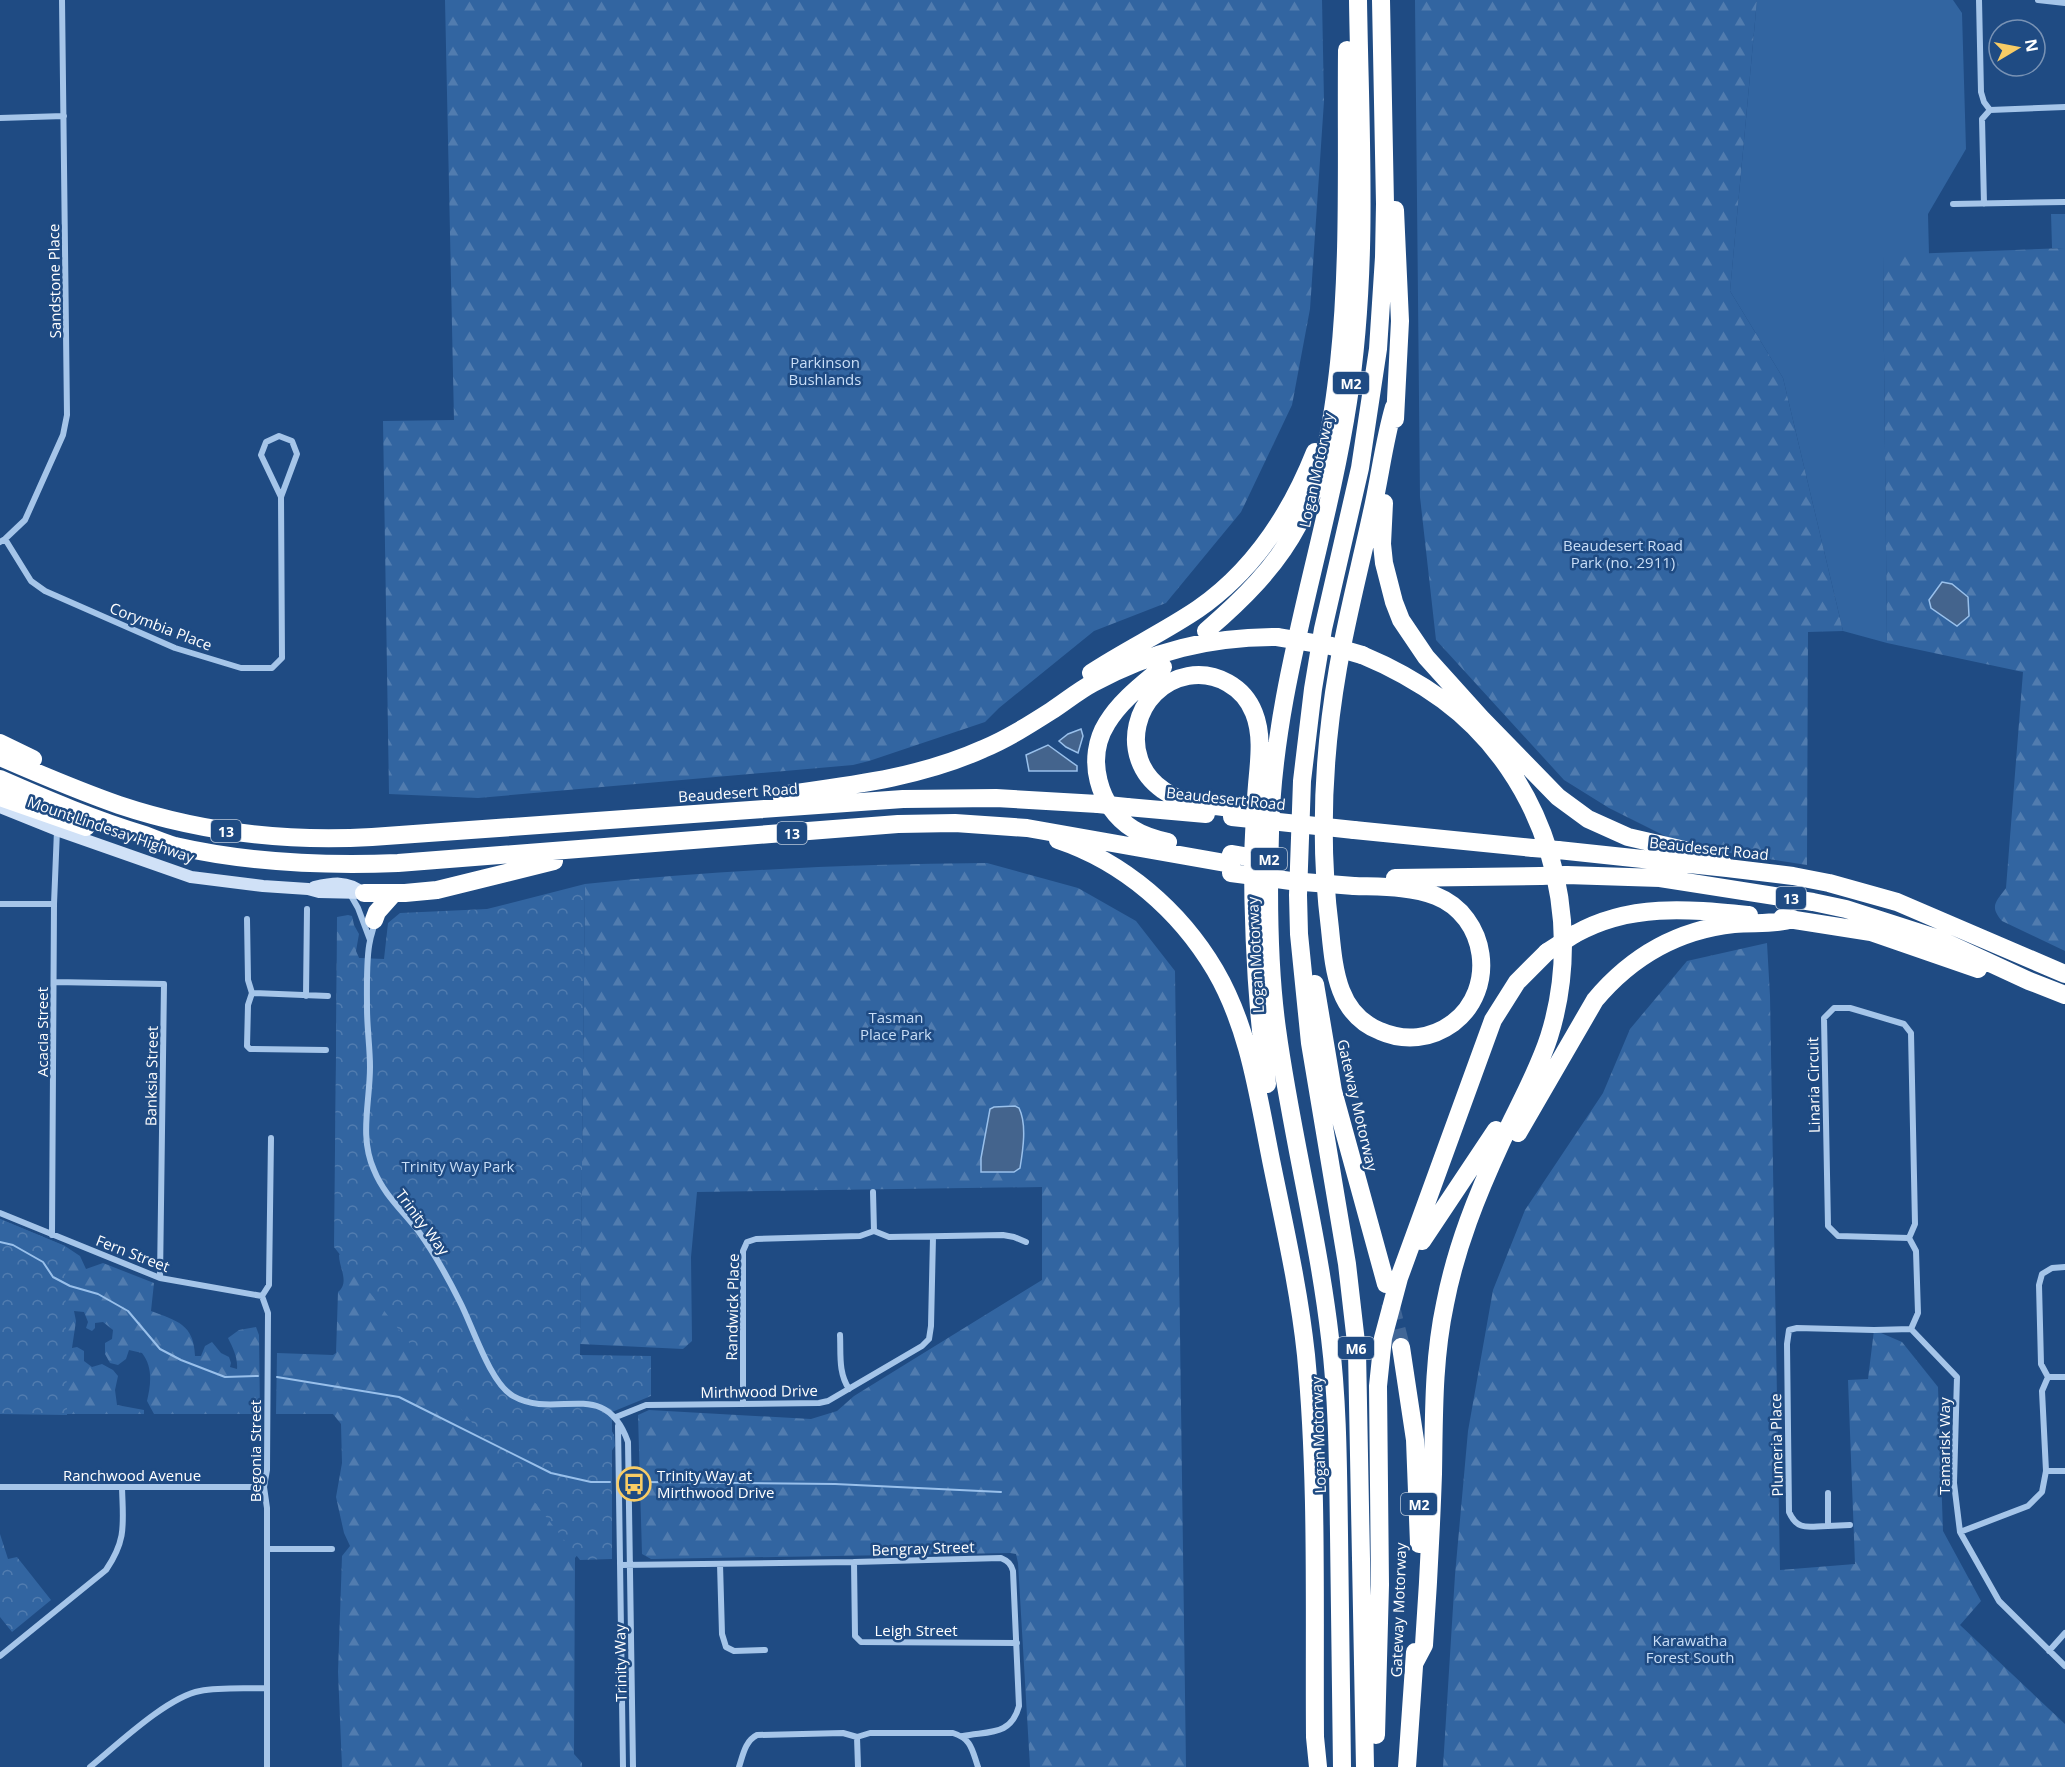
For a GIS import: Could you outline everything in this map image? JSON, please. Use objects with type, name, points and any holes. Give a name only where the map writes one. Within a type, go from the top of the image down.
[{"type":"highway","points":[[1206,631],[1276,561],[1298,526],[1319,474],[1328,440],[1342,333],[1347,243],[1347,0]]},
{"type":"highway","name":"Logan Motorway","points":[[1342,1767],[1338,1457],[1334,1376],[1322,1280],[1276,1026],[1269,885],[1271,802],[1284,703],[1300,621],[1338,460],[1354,353],[1361,268],[1358,0]]},
{"type":"highway","name":"M2","points":[[1299,934],[1299,844],[1308,723],[1323,629],[1360,468],[1378,349],[1384,257],[1381,0]]},
{"type":"highway","points":[[1163,667],[1119,706],[1103,729],[1098,745],[1096,764],[1101,789],[1107,803],[1117,816],[1130,828],[1144,835],[1291,881],[1354,881],[1422,892],[1450,903],[1466,918],[1478,939],[1482,965],[1476,992],[1455,1022],[1426,1036],[1403,1038],[1376,1030],[1359,1019],[1347,1003],[1336,978],[1326,900],[1324,798],[1331,716],[1340,655],[1394,407],[1400,330],[1399,267],[1394,199],[1383,162]]},
{"type":"highway","points":[[1048,713],[1064,693],[1088,675],[1212,599],[1262,549],[1288,510],[1307,471],[1321,432],[1330,389],[1337,379]]},
{"type":"highway","points":[[1394,407],[1395,421],[1382,516],[1382,544],[1394,603],[1412,637],[1426,657],[1538,778],[1574,810],[1599,825],[1628,837],[1715,857],[1727,868]]},
{"type":"highway","points":[[768,807],[788,794],[881,780],[958,759],[1003,740],[1092,684],[1131,664],[1162,652],[1215,640],[1277,637],[1331,646],[1362,655],[1421,685],[1446,702],[1472,726],[1504,763],[1516,781],[1544,836],[1560,895],[1563,967],[1557,1008],[1548,1039],[1527,1090],[1485,1178],[1458,1248],[1445,1303],[1438,1341],[1435,1384],[1425,1635],[1424,1645],[1415,1662]]},
{"type":"highway","points":[[1232,812],[1173,795],[1157,785],[1143,767],[1135,741],[1139,715],[1149,698],[1169,682],[1186,676],[1201,675],[1227,682],[1236,688],[1248,702],[1254,712],[1259,730],[1254,851],[1254,922],[1257,991],[1272,1131],[1268,1145]]},
{"type":"highway","points":[[0,743],[77,779],[92,795]]},
{"type":"highway","name":"Mount Lindesay Highway","points":[[0,757],[92,795],[153,815],[215,829],[304,839],[364,838]]},
{"type":"highway","name":"Mount Lindesay Highway","points":[[0,779],[90,817],[173,845],[214,854],[278,862],[365,864],[577,850]]},
{"type":"highway","name":"Beaudesert Road","points":[[364,838],[903,799],[1035,799],[1127,807],[1232,812],[1299,824],[1793,876],[1864,892],[1929,915],[2065,974]]},
{"type":"highway","points":[[2,807],[157,845],[173,845]]},
{"type":"highway","name":"13","points":[[577,850],[908,824],[955,823],[1007,825],[1044,830],[1228,863],[1354,881],[1566,875],[1660,878],[1846,909],[1909,928],[2065,994]]},
{"type":"highway","points":[[1007,825],[1063,842],[1107,862],[1140,884],[1158,900],[1196,941],[1221,982],[1243,1035],[1253,1068],[1297,1294],[1305,1352],[1309,1399],[1315,1737],[1318,1767]]},
{"type":"highway","points":[[365,902],[393,894],[454,886],[557,860],[577,850]]},
{"type":"highway","points":[[365,902],[377,912],[393,894]]},
{"type":"highway","points":[[1374,1767],[1380,1585],[1378,1386],[1383,1338],[1393,1281],[1494,1020],[1517,982],[1547,952],[1575,934],[1608,919],[1641,911],[1663,909],[1793,919],[1871,932],[1989,973],[2006,970]]},
{"type":"highway","points":[[1458,1248],[1470,1236],[1489,1190],[1540,1093],[1585,1016],[1606,987],[1645,954],[1685,934],[1717,926],[1780,923],[1793,919]]},
{"type":"highway","name":"Gateway Motorway","points":[[1299,934],[1312,961],[1323,1038],[1334,1091],[1393,1281]]},
{"type":"highway","name":"M6","points":[[1299,934],[1310,1043],[1346,1255],[1357,1351],[1365,1767]]},
{"type":"highway","points":[[1393,1281],[1407,1272],[1432,1223],[1479,1157],[1514,1099],[1527,1090]]},
{"type":"highway","name":"Gateway Motorway","points":[[1401,1347],[1415,1440],[1418,1487],[1419,1580],[1407,1767]]},
{"type":"highway","points":[[1312,1767],[1315,1737]]},
{"type":"street","name":"Sandstone Place","points":[[2,541],[25,520],[63,435],[67,415],[62,0]]},
{"type":"street","points":[[1979,0],[1981,92],[1990,110]]},
{"type":"street","points":[[2038,0],[2065,3]]},
{"type":"street","points":[[1984,204],[1982,119],[1990,110],[2065,106]]},
{"type":"street","points":[[0,117],[64,117]]},
{"type":"street","points":[[1953,204],[2065,202]]},
{"type":"street","name":"Corymbia Place","points":[[2,541],[31,580],[45,591],[175,648],[241,668],[272,668],[282,658],[281,497],[297,454],[292,441],[279,436],[266,442],[261,455],[281,497]]},
{"type":"street","name":"Mount Lindesay Highway","points":[[2,807],[57,830],[191,877],[308,889],[338,883],[350,885],[365,902]]},
{"type":"street","name":"Acacia Street","points":[[52,1234],[54,904],[57,830]]},
{"type":"street","name":"Trinity Way","points":[[370,940],[358,908],[365,902],[374,931],[370,940],[367,1009],[370,1068],[365,1123],[367,1146],[376,1176],[393,1204],[417,1230],[433,1253],[466,1313],[493,1373],[510,1395],[534,1403],[590,1404],[606,1409],[616,1417],[624,1430],[629,1453],[633,1767]]},
{"type":"street","points":[[0,904],[54,904]]},
{"type":"street","points":[[306,996],[307,909]]},
{"type":"street","points":[[247,919],[248,980],[252,993],[248,1005],[247,1046],[250,1049],[326,1050]]},
{"type":"street","name":"Banksia Street","points":[[54,982],[164,984],[160,1278]]},
{"type":"street","points":[[252,993],[328,996]]},
{"type":"street","name":"Linaria Circuit","points":[[1834,1008],[1850,1008],[1904,1024],[1911,1033],[1915,1224],[1909,1238],[1838,1236],[1828,1226],[1824,1018],[1834,1008]]},
{"type":"street","name":"Begonia Street","points":[[267,1767],[267,1508],[264,1487],[267,1470],[268,1313],[262,1296],[269,1285],[271,1138]]},
{"type":"street","points":[[873,1192],[873,1232]]},
{"type":"street","name":"Fern Street","points":[[0,1213],[160,1278],[262,1296]]},
{"type":"street","name":"Randwick Place","points":[[743,1404],[742,1251],[747,1242],[756,1239],[860,1236],[873,1232],[889,1237],[1003,1235],[1026,1242]]},
{"type":"street","name":"Mirthwood Drive","points":[[616,1417],[646,1405],[819,1403],[828,1401],[922,1346],[929,1339],[933,1237]]},
{"type":"street","name":"Linaria Circuit","points":[[1909,1238],[1916,1251],[1918,1313],[1911,1329]]},
{"type":"street","points":[[2048,1377],[2041,1364],[2039,1285],[2042,1274],[2052,1268],[2065,1267]]},
{"type":"street","name":"Plumeria Place","points":[[1850,1526],[1801,1527],[1793,1522],[1789,1512],[1787,1344],[1789,1330],[1797,1328],[1911,1329]]},
{"type":"street","name":"Tamarisk Way","points":[[1911,1329],[1957,1377],[1954,1483],[1960,1532],[1999,1601],[2065,1666]]},
{"type":"street","points":[[840,1335],[842,1378],[849,1389]]},
{"type":"street","points":[[2048,1377],[2065,1377]]},
{"type":"street","points":[[1960,1532],[2028,1506],[2042,1492],[2046,1471],[2042,1391],[2048,1377]]},
{"type":"street","name":"Trinity Way","points":[[616,1417],[620,1432],[623,1767]]},
{"type":"street","points":[[2046,1471],[2065,1470]]},
{"type":"street","name":"Ranchwood Avenue","points":[[0,1487],[264,1487]]},
{"type":"street","points":[[0,1656],[106,1570],[117,1554],[123,1533],[122,1487]]},
{"type":"street","points":[[1828,1493],[1828,1526]]},
{"type":"street","points":[[267,1549],[332,1549]]},
{"type":"street","name":"Bengray Street","points":[[621,1564],[1001,1558],[1007,1560],[1013,1571],[1019,1706],[1016,1718],[1001,1730],[963,1736]]},
{"type":"street","name":"Leigh Street","points":[[854,1562],[855,1636],[861,1642],[1017,1643]]},
{"type":"street","points":[[720,1564],[722,1634],[726,1647],[734,1651],[765,1650]]},
{"type":"street","points":[[2049,1651],[2065,1633]]},
{"type":"street","points":[[90,1767],[99,1764],[167,1705],[183,1696],[201,1691],[266,1688]]},
{"type":"street","points":[[739,1767],[747,1744],[757,1735],[843,1733],[857,1737],[870,1733],[953,1733],[963,1736],[970,1743],[978,1767]]},
{"type":"street","points":[[857,1737],[858,1767]]},
{"type":"green space","name":"Parkinson Bushlands","points":[[445,0],[1322,0],[1324,101],[1310,309],[1292,405],[1241,512],[1166,603],[1094,631],[985,722],[869,761],[853,765],[478,798],[389,794],[383,421],[454,420]]},
{"type":"green space","name":"Beaudesert Road Park (no. 2911)","points":[[1415,0],[1757,0],[1730,291],[1783,378],[1843,631],[1808,632],[1807,865],[1685,846],[1609,808],[1564,780],[1436,640],[1420,497]]},
{"type":"green space","points":[[1757,0],[1953,0],[1962,13],[1966,149],[1928,214],[1929,254],[1883,256],[1887,643],[1843,631],[1783,378],[1730,291]]},
{"type":"green space","points":[[2051,214],[2065,214],[2065,248],[2052,248]]},
{"type":"green space","points":[[2065,248],[2065,951],[2002,921],[1995,908],[1995,904],[2006,888],[2023,672],[1887,643],[1883,255]]},
{"type":"green space","name":"Tasman Place Park","points":[[987,863],[1078,888],[1136,921],[1175,971],[1186,1767],[1030,1767],[1016,1554],[651,1559],[642,1554],[638,1415],[649,1410],[811,1419],[837,1411],[854,1396],[1042,1280],[1042,1187],[697,1192],[691,1257],[692,1341],[683,1349],[580,1344],[585,884],[786,869]]},
{"type":"green space","name":"Trinity Way Park","points":[[585,884],[580,1355],[651,1356],[651,1396],[612,1412],[612,1559],[580,1560],[334,1247],[337,957],[384,959],[388,923],[400,913],[487,909]]},
{"type":"green space","points":[[352,916],[359,934],[356,951],[360,960],[614,1435],[615,1446],[609,1455],[580,1552],[575,1558],[574,1754],[582,1763],[582,1767],[342,1767],[338,1672],[342,1556],[350,1546],[344,1533],[336,1497],[342,1463],[341,1424],[333,1414],[276,1414],[277,1353],[333,1355],[336,1353],[338,1292],[344,1279],[339,1255],[345,1249],[335,1218],[337,917]]},
{"type":"green space","name":"Karawatha Forest South","points":[[1767,943],[1770,996],[1780,1570],[1855,1564],[1848,1380],[1868,1379],[1874,1330],[1902,1342],[1938,1387],[1943,1531],[1981,1601],[1960,1625],[2065,1724],[2065,1767],[1443,1767],[1455,1575],[1468,1431],[1493,1290],[1525,1210],[1603,1093],[1630,1029],[1687,961]]},
{"type":"green space","points":[[0,1219],[65,1246],[80,1256],[86,1269],[103,1263],[154,1283],[151,1311],[176,1321],[187,1330],[194,1345],[195,1356],[201,1356],[205,1346],[212,1342],[221,1353],[229,1357],[230,1367],[237,1369],[236,1357],[228,1338],[239,1330],[256,1327],[259,1335],[260,1414],[154,1414],[147,1401],[150,1376],[146,1358],[142,1353],[129,1350],[126,1359],[118,1365],[110,1363],[105,1354],[105,1343],[112,1339],[113,1330],[103,1322],[95,1323],[92,1331],[86,1328],[88,1322],[84,1312],[74,1311],[76,1321],[72,1348],[77,1347],[84,1351],[84,1361],[92,1367],[102,1364],[118,1376],[115,1390],[117,1405],[144,1410],[144,1414],[0,1414]]},
{"type":"green space","points":[[0,1219],[65,1246],[67,1415],[0,1414]]},
{"type":"green space","points":[[0,1534],[8,1559],[17,1557],[51,1600],[12,1632],[0,1617]]},
{"type":"shaded area","points":[[1942,582],[1952,584],[1968,597],[1969,616],[1957,626],[1931,608],[1929,600]]},
{"type":"shaded area","points":[[1081,729],[1083,736],[1078,753],[1059,741],[1068,734]]},
{"type":"shaded area","points":[[1048,745],[1077,766],[1077,771],[1029,771],[1026,755]]},
{"type":"shaded area","points":[[1015,1106],[1019,1108],[1024,1129],[1020,1168],[1014,1172],[981,1172],[981,1158],[990,1109]]},
{"type":"waterway","points":[[0,1242],[13,1245],[43,1262],[53,1277],[70,1286],[98,1294],[128,1311],[160,1349],[181,1360],[225,1377],[258,1376]]},
{"type":"waterway","points":[[277,1377],[399,1397],[551,1473],[591,1482],[610,1482]]},
{"type":"waterway","points":[[642,1482],[835,1484],[1001,1492]]},
{"type":"tunnel","points":[[1390,1303],[1401,1347]]},
{"type":"place","name":"Trinity Way at Mirthwood Drive","points":[[634,1484]]}]
